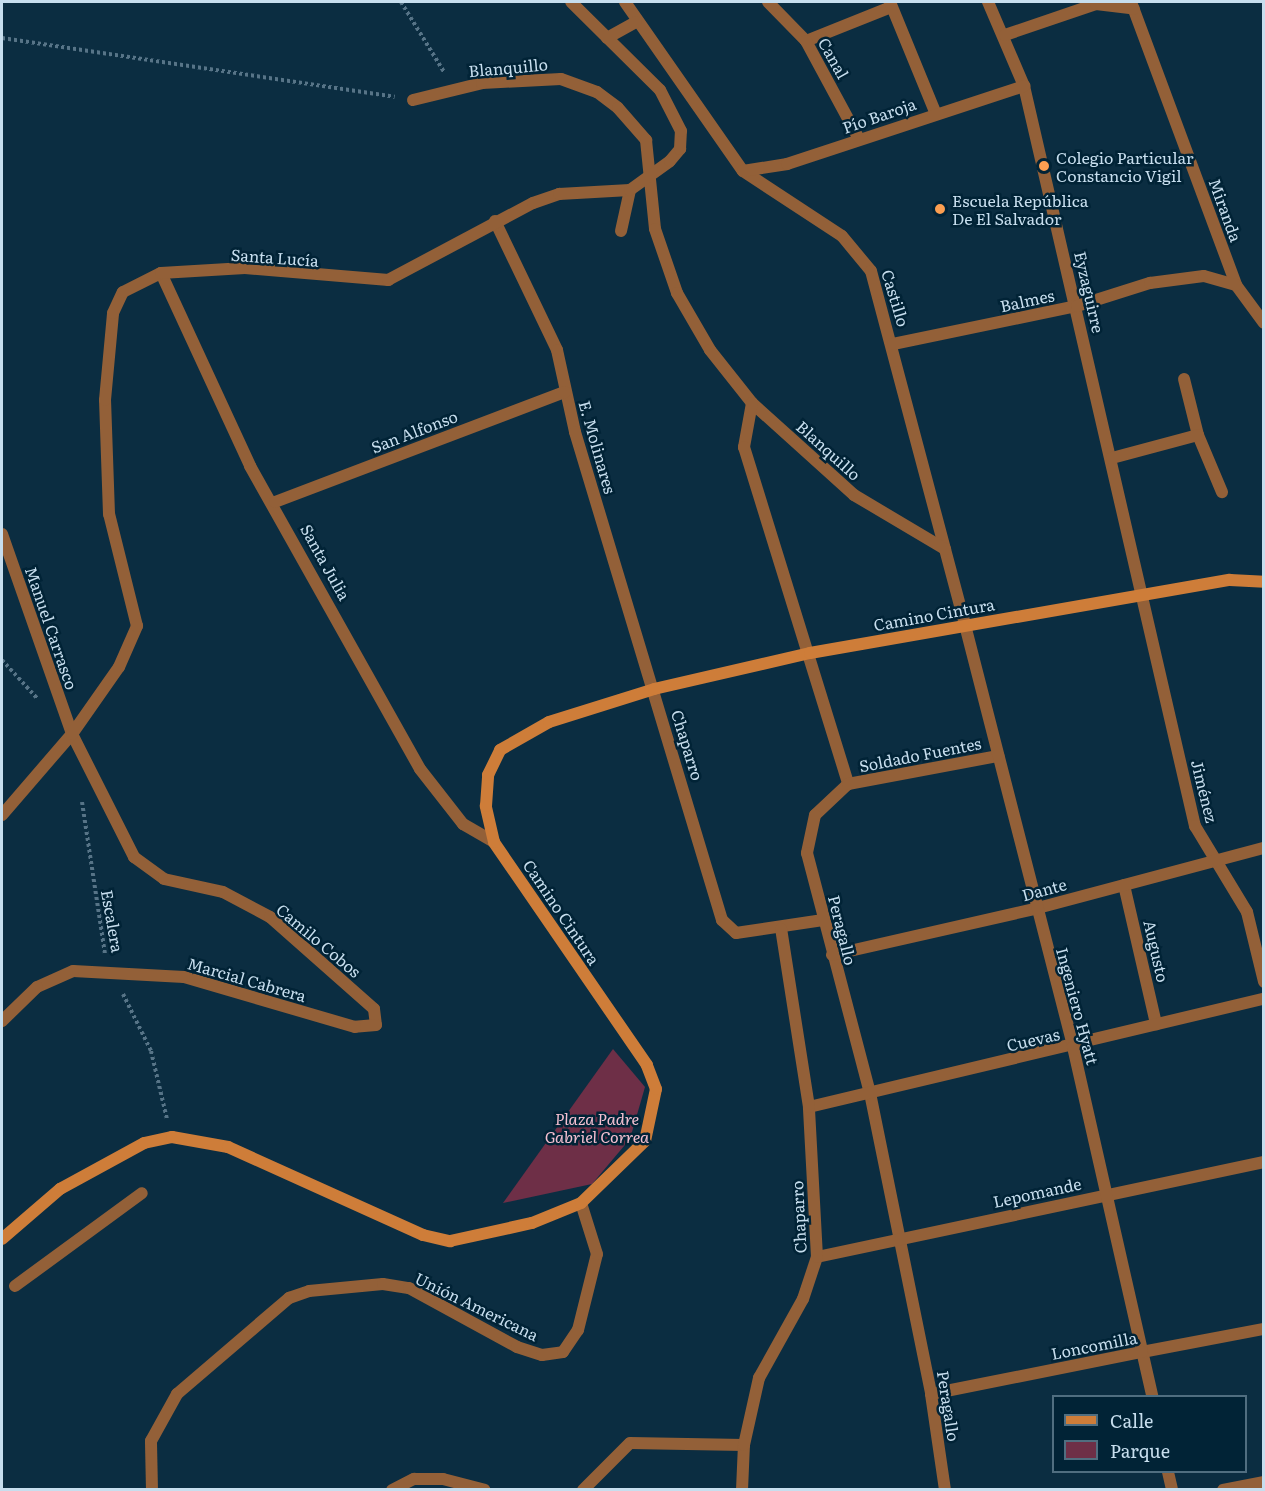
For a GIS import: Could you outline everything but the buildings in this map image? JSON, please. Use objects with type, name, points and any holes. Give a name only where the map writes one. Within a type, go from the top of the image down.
[{"type":"main road","name":"Camino Cintura","points":[[2,1239],[60,1190],[144,1143],[172,1137],[228,1147],[423,1235],[450,1241],[532,1223],[581,1203],[645,1141],[656,1089],[647,1065],[494,842],[486,806],[488,775],[500,750],[549,722],[654,689],[810,653],[1230,580],[1263,582]]},
{"type":"street","points":[[571,2],[660,90],[676,115],[680,148],[670,161],[630,190],[621,231]]},
{"type":"street","name":"Castillo","points":[[625,2],[636,22],[744,171],[857,251],[871,271],[893,345],[965,625]]},
{"type":"street","name":"Canal","points":[[768,2],[806,41],[859,140]]},
{"type":"street","name":"Eyzaguirre","points":[[988,2],[1005,35],[1024,86],[1143,596]]},
{"type":"street","points":[[806,41],[890,4],[936,114]]},
{"type":"street","points":[[1005,35],[1096,4],[1133,5]]},
{"type":"street","name":"Miranda","points":[[1133,5],[1236,285],[1263,323]]},
{"type":"street","points":[[607,38],[636,22]]},
{"type":"street","name":"Blanquillo","points":[[412,100],[454,88],[561,79],[597,92],[628,117],[651,154],[650,202],[677,293],[695,328],[752,402],[854,495],[945,549]]},
{"type":"street","name":"Pío Baroja","points":[[744,171],[787,164],[1024,86]]},
{"type":"street","name":"Santa Lucía","points":[[2,815],[72,734],[119,667],[137,626],[109,514],[105,400],[113,313],[123,292],[161,273],[245,268],[388,280],[495,221],[559,194],[630,190]]},
{"type":"street","name":"E. Molinares","points":[[495,221],[548,322],[565,392],[654,689]]},
{"type":"street","name":"Santa Julia","points":[[161,273],[250,466],[274,502],[420,769],[463,824],[494,842]]},
{"type":"street","name":"Balmes","points":[[893,345],[1077,306],[1183,278],[1217,277],[1236,285]]},
{"type":"street","points":[[1184,379],[1198,435],[1222,492]]},
{"type":"street","name":"San Alfonso","points":[[274,502],[565,392]]},
{"type":"street","points":[[752,402],[744,447],[849,784]]},
{"type":"street","points":[[1112,458],[1198,435]]},
{"type":"street","name":"Manuel Carrasco","points":[[2,534],[72,734]]},
{"type":"street","name":"Jiménez","points":[[1143,596],[1195,826],[1247,912],[1263,982]]},
{"type":"street","name":"Ingeniero Hyatt","points":[[965,625],[1034,909],[1073,1047],[1152,1395]]},
{"type":"street","name":"Chaparro","points":[[654,689],[722,920],[736,933],[781,929],[823,920]]},
{"type":"street","name":"Camilo Cobos","points":[[72,734],[134,857],[164,879],[223,892],[270,917],[374,1009],[376,1025],[355,1027]]},
{"type":"street","name":"Soldado Fuentes","points":[[849,784],[998,756]]},
{"type":"street","name":"Peragallo","points":[[849,784],[815,815],[806,839],[823,920],[870,1093],[931,1394],[945,1490]]},
{"type":"street","name":"Dante","points":[[832,955],[1034,909],[1263,848]]},
{"type":"street","name":"Augusto","points":[[1124,885],[1156,1024]]},
{"type":"street","name":"Chaparro","points":[[742,1490],[744,1445],[759,1378],[803,1299],[817,1257],[809,1107],[781,929]]},
{"type":"street","name":"Marcial Cabrera","points":[[2,1021],[37,987],[73,971],[184,976],[355,1027]]},
{"type":"street","name":"Cuevas","points":[[809,1107],[1073,1047],[1156,1024],[1263,999]]},
{"type":"street","name":"Lepomande","points":[[817,1257],[1263,1162]]},
{"type":"street","points":[[15,1286],[142,1193]]},
{"type":"street","name":"Unión Americana","points":[[152,1490],[151,1441],[177,1395],[289,1298],[309,1291],[383,1284],[409,1288],[517,1347],[542,1355],[563,1352],[578,1330],[597,1254],[581,1203]]},
{"type":"street","name":"Loncomilla","points":[[931,1394],[1263,1329]]},
{"type":"street","points":[[584,1490],[630,1443],[744,1445]]},
{"type":"street","points":[[1168,1473],[1172,1490]]},
{"type":"street","points":[[392,1490],[414,1479],[443,1479],[485,1490]]},
{"type":"street","points":[[1223,1490],[1263,1482]]},
{"type":"path","points":[[401,2],[454,88]]},
{"type":"path","points":[[2,38],[412,100]]},
{"type":"path","name":"Escalera","points":[[81,792],[106,956],[151,1050],[172,1137]]},
{"type":"green space","name":"Plaza Padre Gabriel Correa","points":[[613,1049],[645,1087],[630,1139],[592,1184],[503,1203]]},
{"type":"place","name":"Colegio Particular Constancio Vigil","points":[[1044,166]]},
{"type":"place","name":"Escuela República De El Salvador","points":[[940,209]]}]
